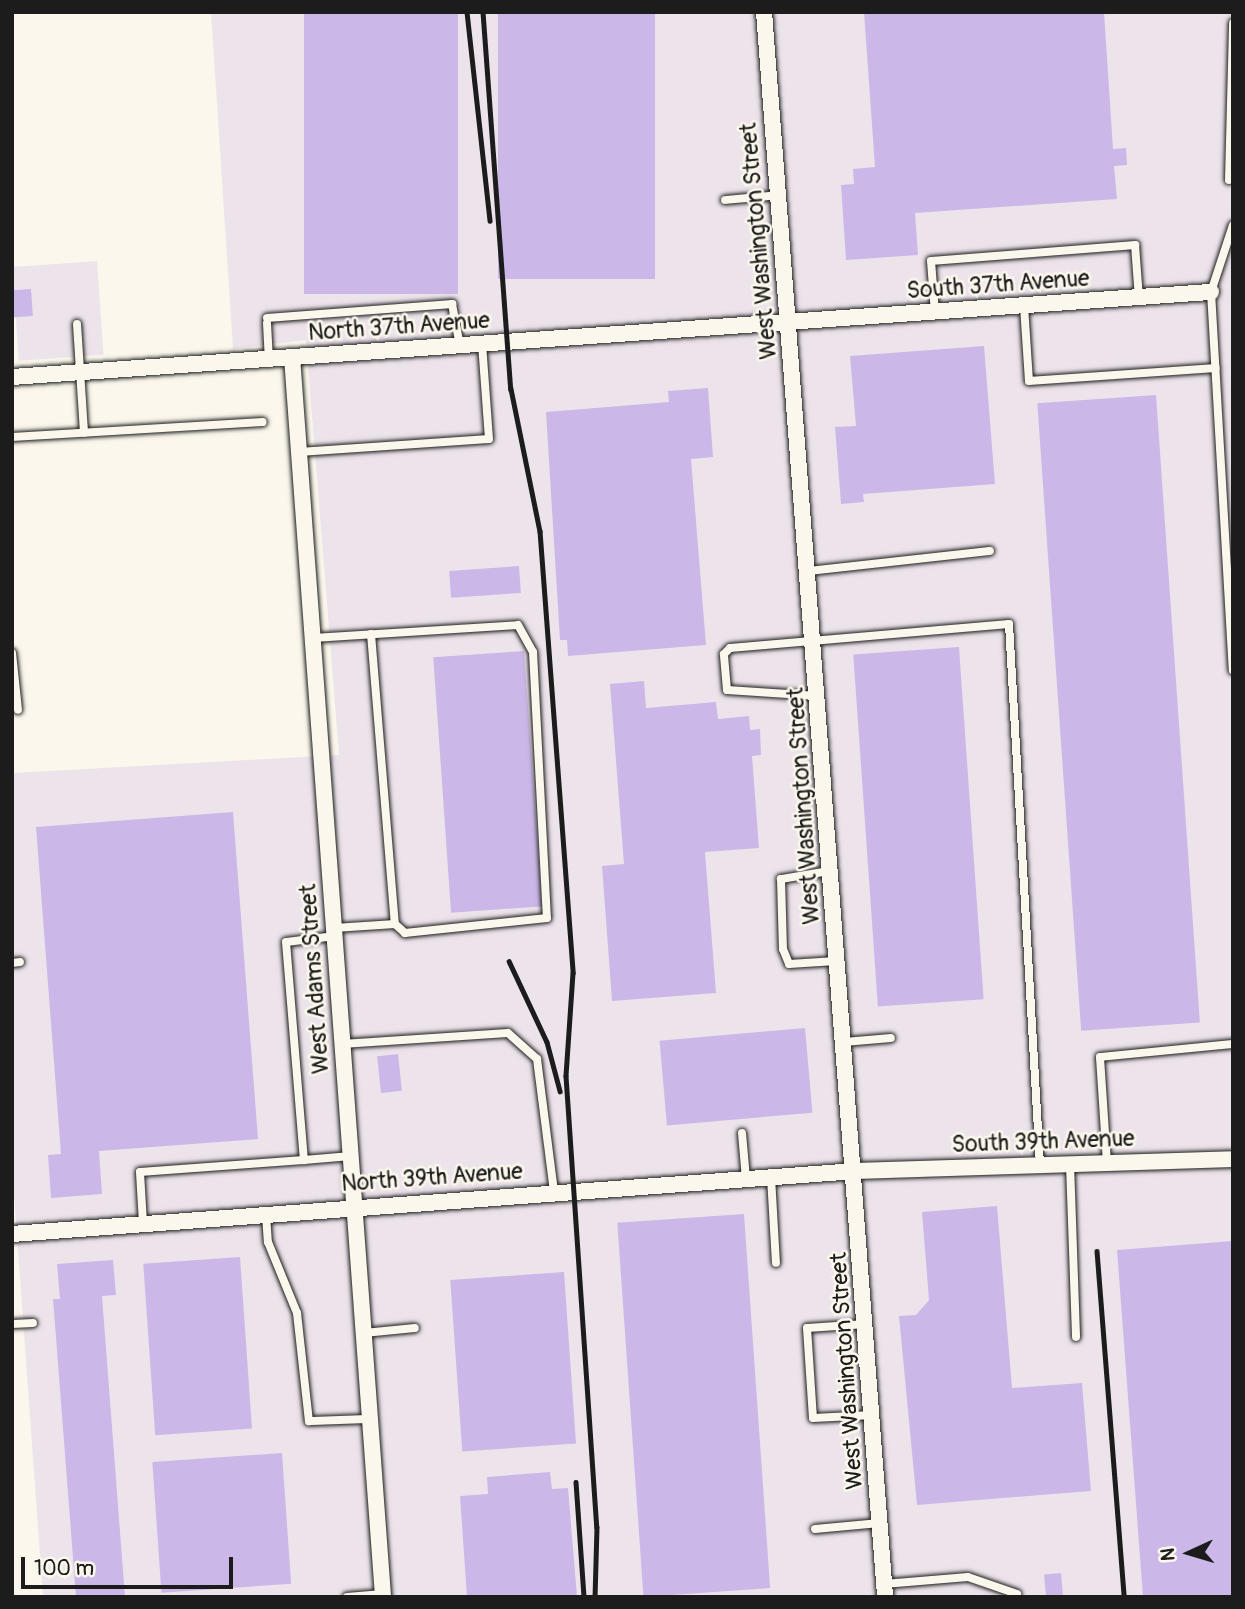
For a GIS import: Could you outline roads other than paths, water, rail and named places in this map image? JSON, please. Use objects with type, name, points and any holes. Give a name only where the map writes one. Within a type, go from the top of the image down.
[{"type":"street","name":"West Washington Street","points":[[764,12],[839,961],[885,1590]]},
{"type":"street","name":"South 37th Avenue","points":[[789,323],[1211,292]]},
{"type":"street","name":"North 37th Avenue","points":[[12,377],[789,323]]},
{"type":"street","name":"West Adams Street","points":[[292,357],[383,1595]]},
{"type":"street","name":"South 39th Avenue","points":[[855,1171],[1233,1159]]},
{"type":"street","name":"North 39th Avenue","points":[[12,1234],[855,1171]]},
{"type":"lane","points":[[1229,180],[1233,23]]},
{"type":"lane","points":[[725,200],[779,195]]},
{"type":"lane","points":[[1233,225],[1229,251],[1211,292],[1233,670]]},
{"type":"lane","points":[[936,313],[931,261],[1135,245],[1139,298]]},
{"type":"lane","points":[[269,359],[267,320],[452,304],[460,346]]},
{"type":"lane","points":[[1024,306],[1029,381],[1216,369]]},
{"type":"lane","points":[[77,324],[84,433]]},
{"type":"lane","points":[[299,452],[489,439],[482,344]]},
{"type":"lane","points":[[12,437],[263,422]]},
{"type":"lane","points":[[808,572],[990,551]]},
{"type":"lane","points":[[818,696],[727,690],[722,677],[730,648],[1009,624],[1040,1165]]},
{"type":"lane","points":[[313,638],[371,634],[518,625],[533,652],[550,912],[535,922],[405,933],[395,924],[371,634]]},
{"type":"lane","points":[[12,653],[18,710]]},
{"type":"lane","points":[[832,870],[781,879],[783,949],[789,964],[839,961]]},
{"type":"lane","points":[[304,1160],[286,942],[395,924]]},
{"type":"lane","points":[[342,1044],[508,1033],[537,1059],[554,1192]]},
{"type":"lane","points":[[845,1042],[891,1038]]},
{"type":"lane","points":[[1107,1163],[1100,1057],[1233,1044]]},
{"type":"lane","points":[[742,1133],[746,1179]]},
{"type":"lane","points":[[143,1223],[140,1172],[351,1156]]},
{"type":"lane","points":[[1070,1164],[1076,1337]]},
{"type":"lane","points":[[771,1177],[776,1263]]},
{"type":"lane","points":[[266,1214],[268,1242],[296,1312],[309,1421],[370,1419]]},
{"type":"lane","points":[[12,1324],[33,1323]]},
{"type":"lane","points":[[866,1324],[807,1328],[813,1418],[873,1415]]},
{"type":"lane","points":[[364,1333],[415,1328]]},
{"type":"lane","points":[[815,1529],[880,1523]]},
{"type":"lane","points":[[885,1590],[968,1577],[1017,1594]]},
{"type":"lane","points":[[347,1597],[383,1595]]},
{"type":"railway","points":[[467,12],[490,221]]},
{"type":"railway","points":[[483,12],[511,389],[540,531],[573,973],[566,1076],[597,1527],[595,1597]]},
{"type":"railway","points":[[509,961],[547,1042],[560,1091]]},
{"type":"railway","points":[[1097,1251],[1124,1597]]},
{"type":"railway","points":[[576,1482],[584,1597]]}]
